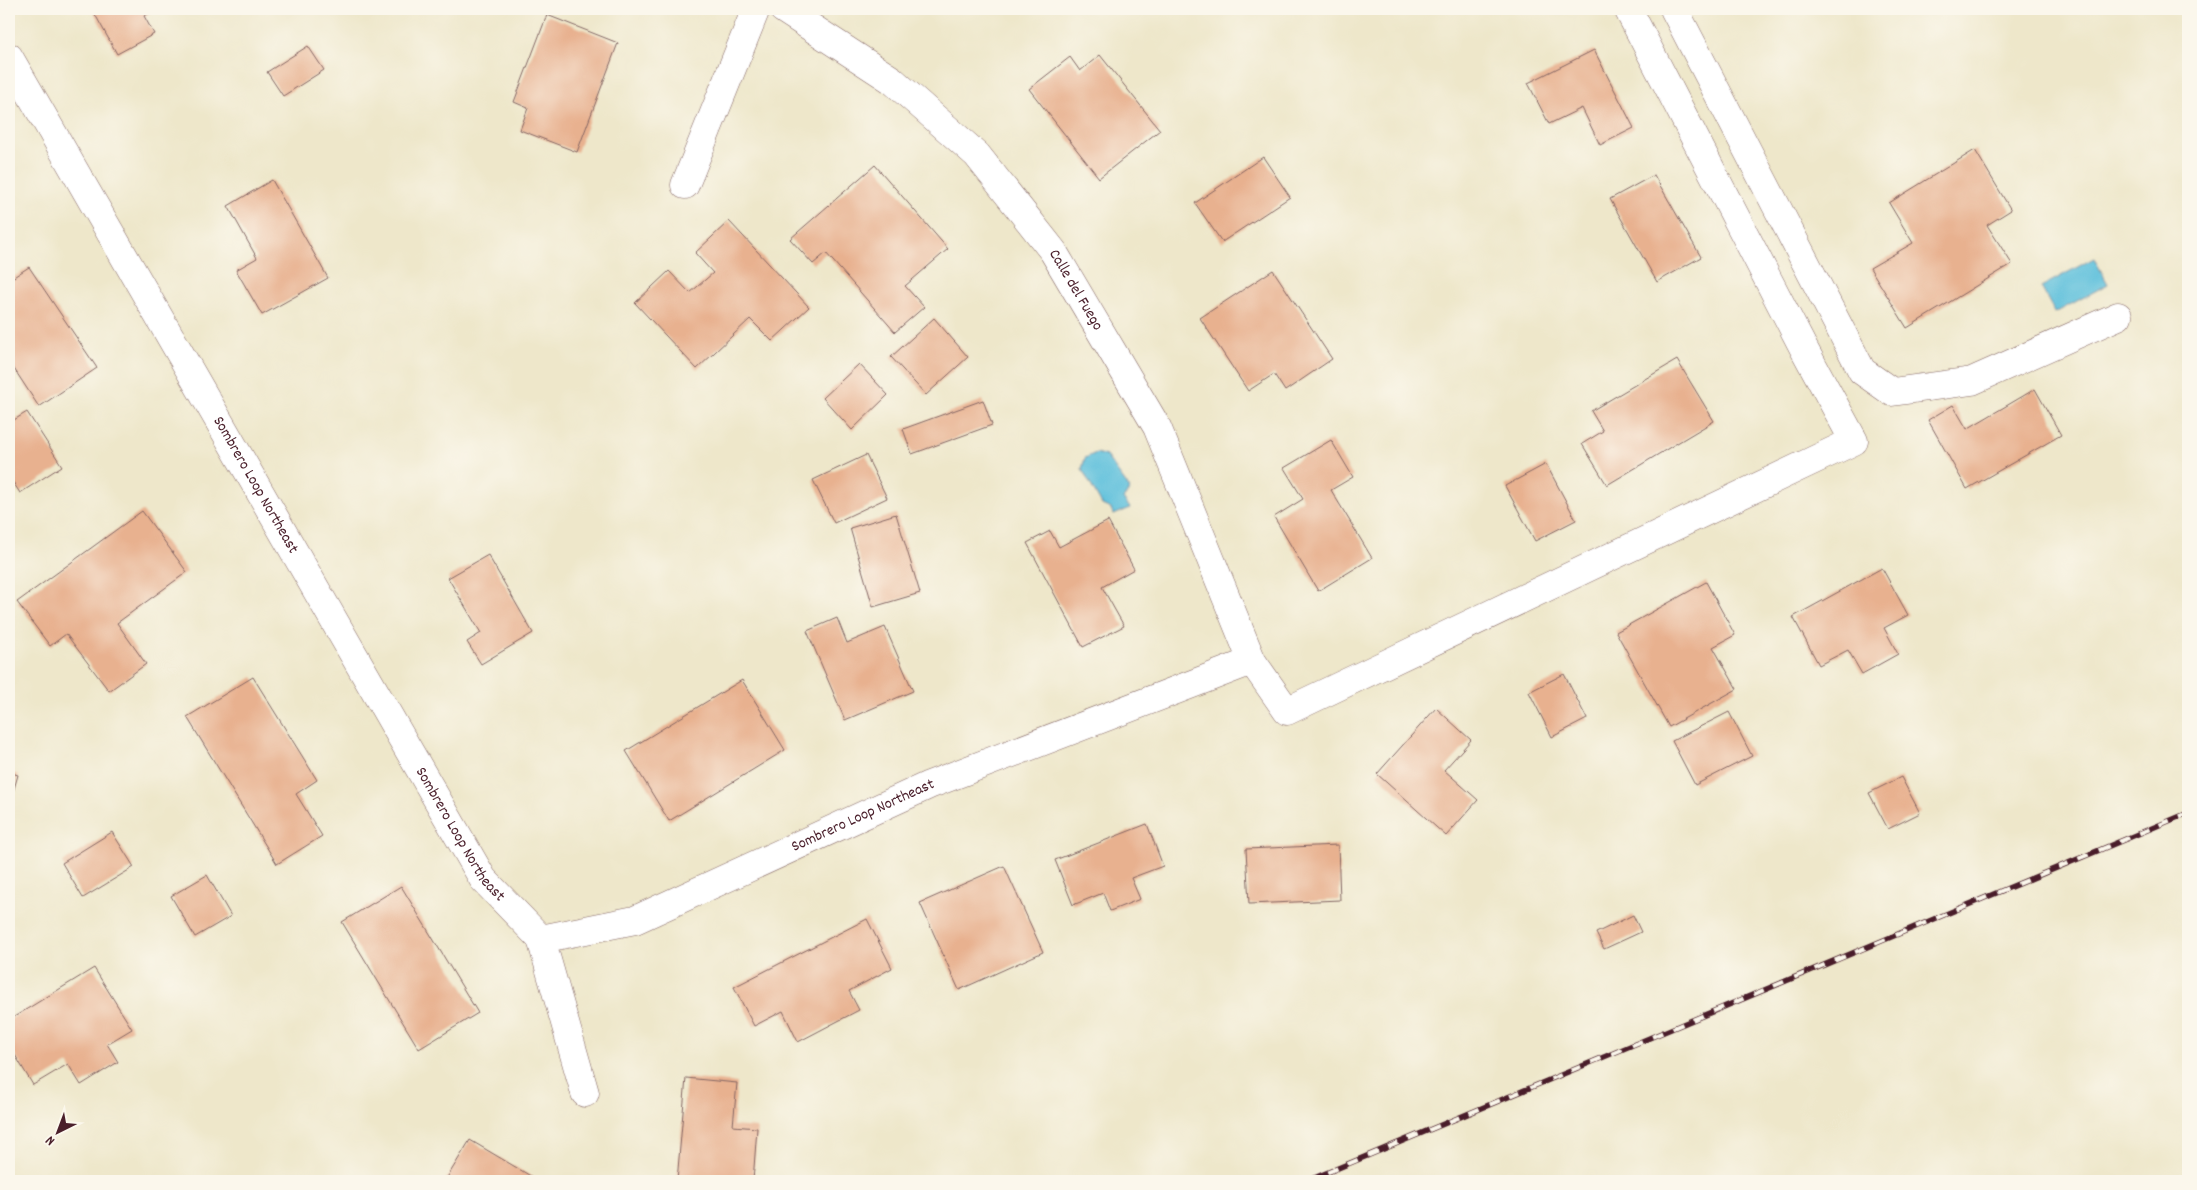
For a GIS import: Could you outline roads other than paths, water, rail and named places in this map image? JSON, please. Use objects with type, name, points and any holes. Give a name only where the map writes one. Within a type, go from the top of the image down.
[{"type":"street","points":[[685,185],[756,9]]},
{"type":"street","name":"Calle del Fuego","points":[[784,9],[892,80],[970,149],[1053,251],[1157,427],[1252,661],[1287,711],[1854,441],[1804,349],[1628,9]]},
{"type":"street","points":[[1674,9],[1862,371],[1892,392],[1972,380],[2118,316]]},
{"type":"street","name":"Sombrero Loop Northeast","points":[[9,57],[483,879],[541,939],[635,920],[929,785],[1252,661]]},
{"type":"street","points":[[541,939],[585,1093]]},
{"type":"water","points":[[2094,258],[2108,284],[2055,313],[2041,287]]},
{"type":"water","points":[[1096,453],[1106,456],[1130,489],[1123,499],[1130,508],[1114,515],[1111,509],[1102,505],[1082,469],[1085,458]]},
{"type":"railway","points":[[1307,1181],[2188,813]]}]
